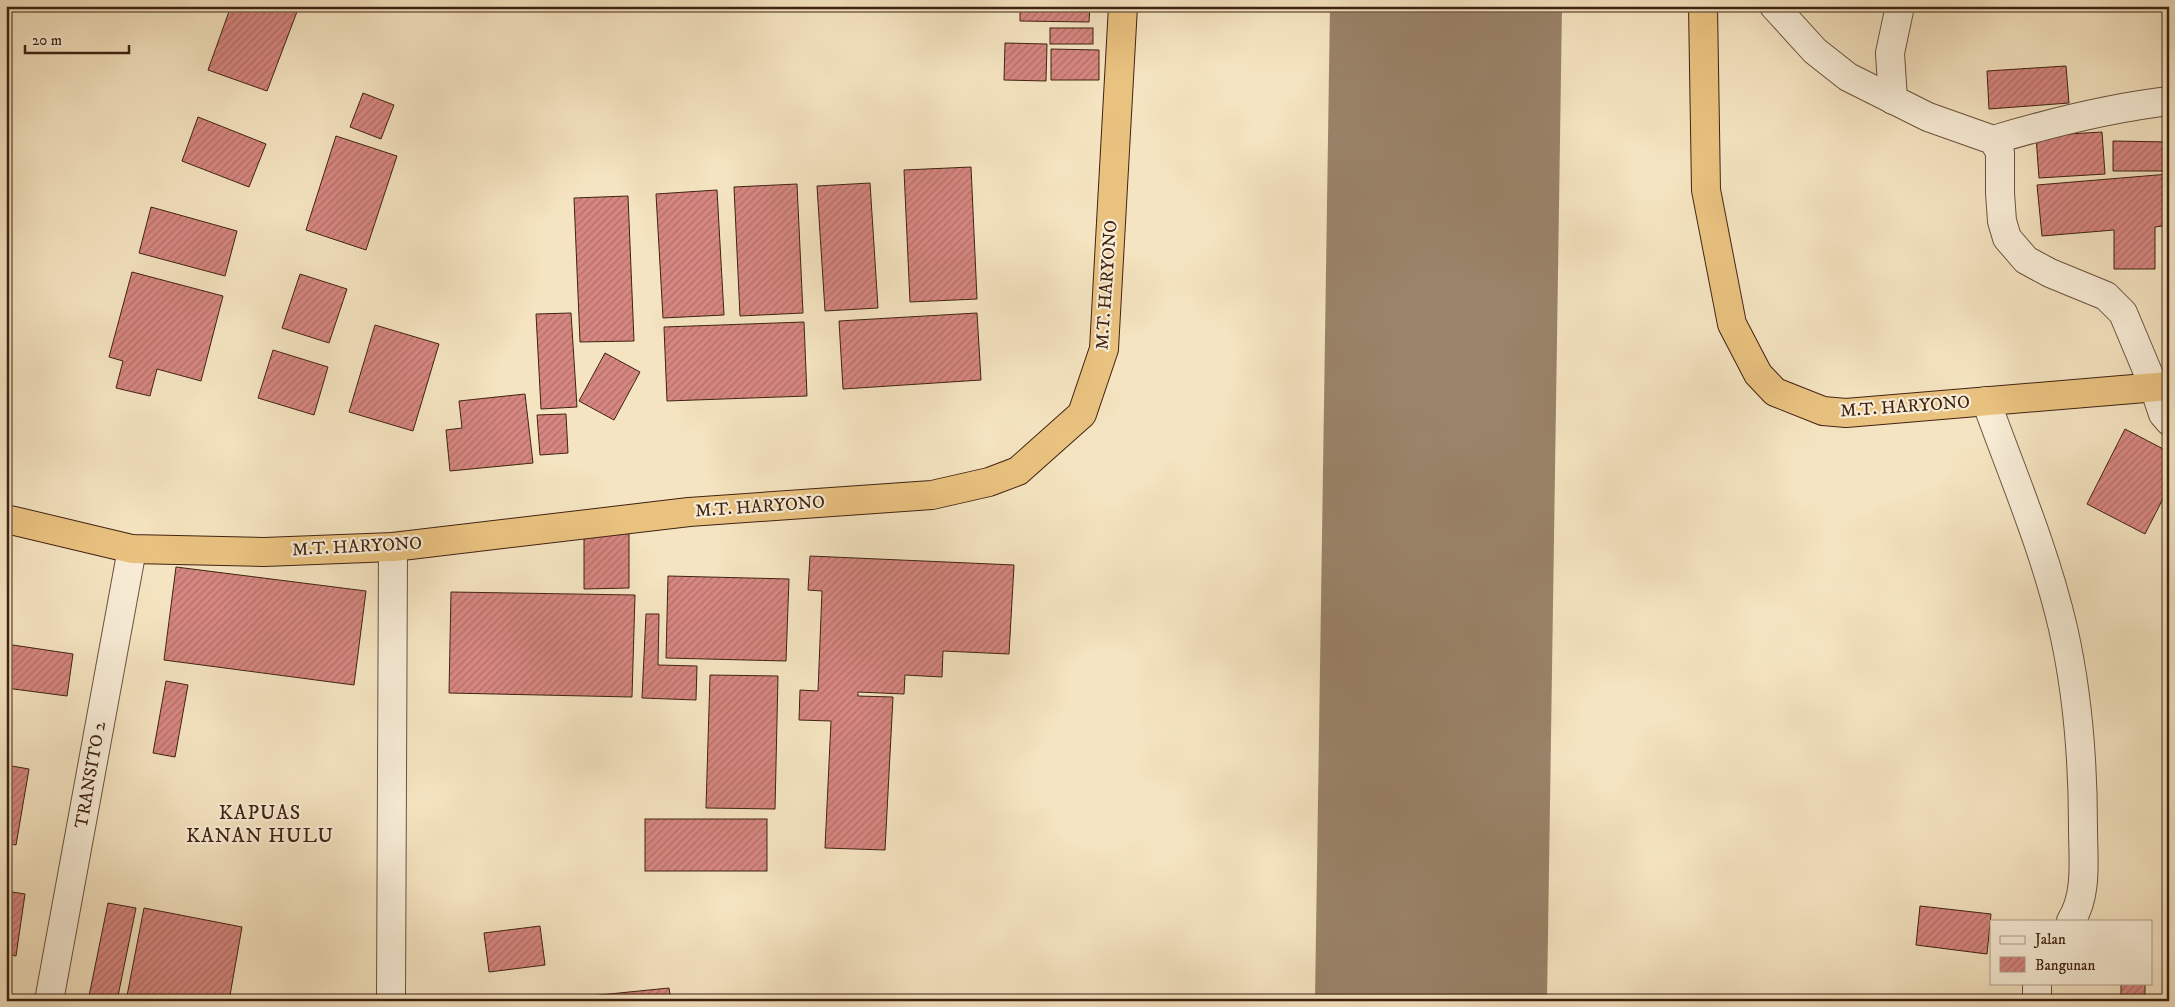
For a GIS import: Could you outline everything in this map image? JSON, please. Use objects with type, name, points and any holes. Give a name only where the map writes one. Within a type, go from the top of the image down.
[{"type":"highway","name":"M.T. HARYONO","points":[[6,518],[132,549],[264,552],[393,547],[690,512],[932,495],[989,482],[1018,471],[1082,414],[1104,349],[1123,6]]},
{"type":"highway","name":"M.T. HARYONO","points":[[1703,6],[1706,190],[1732,324],[1758,374],[1775,392],[1823,411],[1868,413],[2162,386]]},
{"type":"street","points":[[1774,6],[1815,51],[1848,78],[1928,117],[1992,140],[2042,125],[2095,113],[2169,101]]},
{"type":"street","points":[[1893,100],[1890,53],[1900,6]]},
{"type":"street","points":[[1992,140],[2000,152],[2002,221],[2007,238],[2026,260],[2050,273],[2106,296],[2124,313],[2162,386],[2163,414],[2169,421]]},
{"type":"street","points":[[1986,401],[2040,549],[2063,627],[2074,688],[2083,775],[2083,885],[2071,920]]},
{"type":"street","points":[[391,1001],[393,547]]},
{"type":"street","name":"TRANSITO 2","points":[[49,1001],[132,549]]},
{"type":"street","points":[[2037,984],[2037,1001]]},
{"type":"building","points":[[231,6],[291,6],[298,9],[267,91],[208,70]]},
{"type":"building","points":[[1020,6],[1090,6],[1089,22],[1020,21]]},
{"type":"building","points":[[1050,28],[1093,28],[1093,44],[1050,44]]},
{"type":"building","points":[[1005,43],[1047,44],[1046,81],[1004,80]]},
{"type":"building","points":[[1051,49],[1099,50],[1099,80],[1051,80]]},
{"type":"building","points":[[2066,66],[2069,103],[1989,109],[1987,71]]},
{"type":"building","points":[[363,93],[394,105],[381,139],[350,127]]},
{"type":"building","points":[[198,117],[266,144],[249,187],[182,161]]},
{"type":"building","points":[[2102,132],[2105,174],[2039,178],[2036,136]]},
{"type":"building","points":[[336,136],[397,156],[366,250],[306,230]]},
{"type":"building","points":[[2113,141],[2169,142],[2169,171],[2113,171]]},
{"type":"building","points":[[971,167],[977,299],[910,302],[904,170]]},
{"type":"building","points":[[2169,174],[2169,225],[2155,227],[2155,269],[2114,269],[2114,230],[2042,236],[2037,185]]},
{"type":"building","points":[[870,183],[878,308],[825,311],[817,186]]},
{"type":"building","points":[[797,184],[803,313],[740,316],[734,187]]},
{"type":"building","points":[[717,190],[724,315],[663,318],[656,194]]},
{"type":"building","points":[[628,196],[634,341],[580,342],[574,198]]},
{"type":"building","points":[[151,207],[237,231],[225,276],[139,253]]},
{"type":"building","points":[[132,272],[223,296],[201,381],[157,369],[150,396],[116,388],[123,361],[109,357]]},
{"type":"building","points":[[300,274],[347,289],[329,343],[282,328]]},
{"type":"building","points":[[571,313],[577,407],[541,409],[536,314]]},
{"type":"building","points":[[977,313],[981,380],[843,389],[839,321]]},
{"type":"building","points":[[804,322],[807,396],[667,401],[664,327]]},
{"type":"building","points":[[375,325],[439,344],[413,431],[349,412]]},
{"type":"building","points":[[273,350],[328,367],[314,415],[258,398]]},
{"type":"building","points":[[605,353],[640,372],[614,420],[579,401]]},
{"type":"building","points":[[525,394],[533,463],[450,471],[446,430],[462,428],[459,401]]},
{"type":"building","points":[[566,414],[568,453],[540,455],[537,415]]},
{"type":"building","points":[[2125,429],[2169,452],[2169,487],[2145,534],[2087,504]]},
{"type":"building","points":[[629,526],[629,588],[584,589],[584,527]]},
{"type":"building","points":[[810,556],[1014,565],[1009,654],[943,651],[942,677],[905,675],[904,694],[858,692],[858,696],[893,697],[885,850],[825,848],[831,721],[799,720],[800,690],[818,691],[822,591],[808,590]]},
{"type":"building","points":[[176,567],[366,591],[354,685],[164,660]]},
{"type":"building","points":[[668,576],[789,579],[786,661],[666,658]]},
{"type":"building","points":[[451,592],[635,595],[632,697],[449,693]]},
{"type":"building","points":[[646,614],[659,614],[658,665],[697,666],[696,700],[642,698]]},
{"type":"building","points":[[6,644],[73,654],[67,696],[6,688]]},
{"type":"building","points":[[710,675],[778,676],[775,809],[706,808]]},
{"type":"building","points":[[166,681],[188,685],[175,757],[153,753]]},
{"type":"building","points":[[6,765],[29,769],[16,845],[6,843]]},
{"type":"building","points":[[645,819],[767,819],[767,871],[645,871]]},
{"type":"building","points":[[6,891],[25,894],[16,956],[6,954]]},
{"type":"building","points":[[108,903],[136,908],[117,1001],[88,1001]]},
{"type":"building","points":[[1920,906],[1991,914],[1987,954],[1916,945]]},
{"type":"building","points":[[144,908],[242,927],[229,1001],[126,1001]]},
{"type":"building","points":[[540,926],[545,965],[489,972],[484,933]]},
{"type":"building","points":[[2121,984],[2145,984],[2145,999],[2121,999]]},
{"type":"building","points":[[669,988],[671,1001],[589,1001],[589,996]]},
{"type":"building","points":[[2067,997],[2110,998],[2110,1001],[2067,1001]]},
{"type":"runway","points":[[1431,1001],[1446,6]]},
{"type":"district","name":"KAPUAS KANAN HULU","points":[[260,824]]}]
